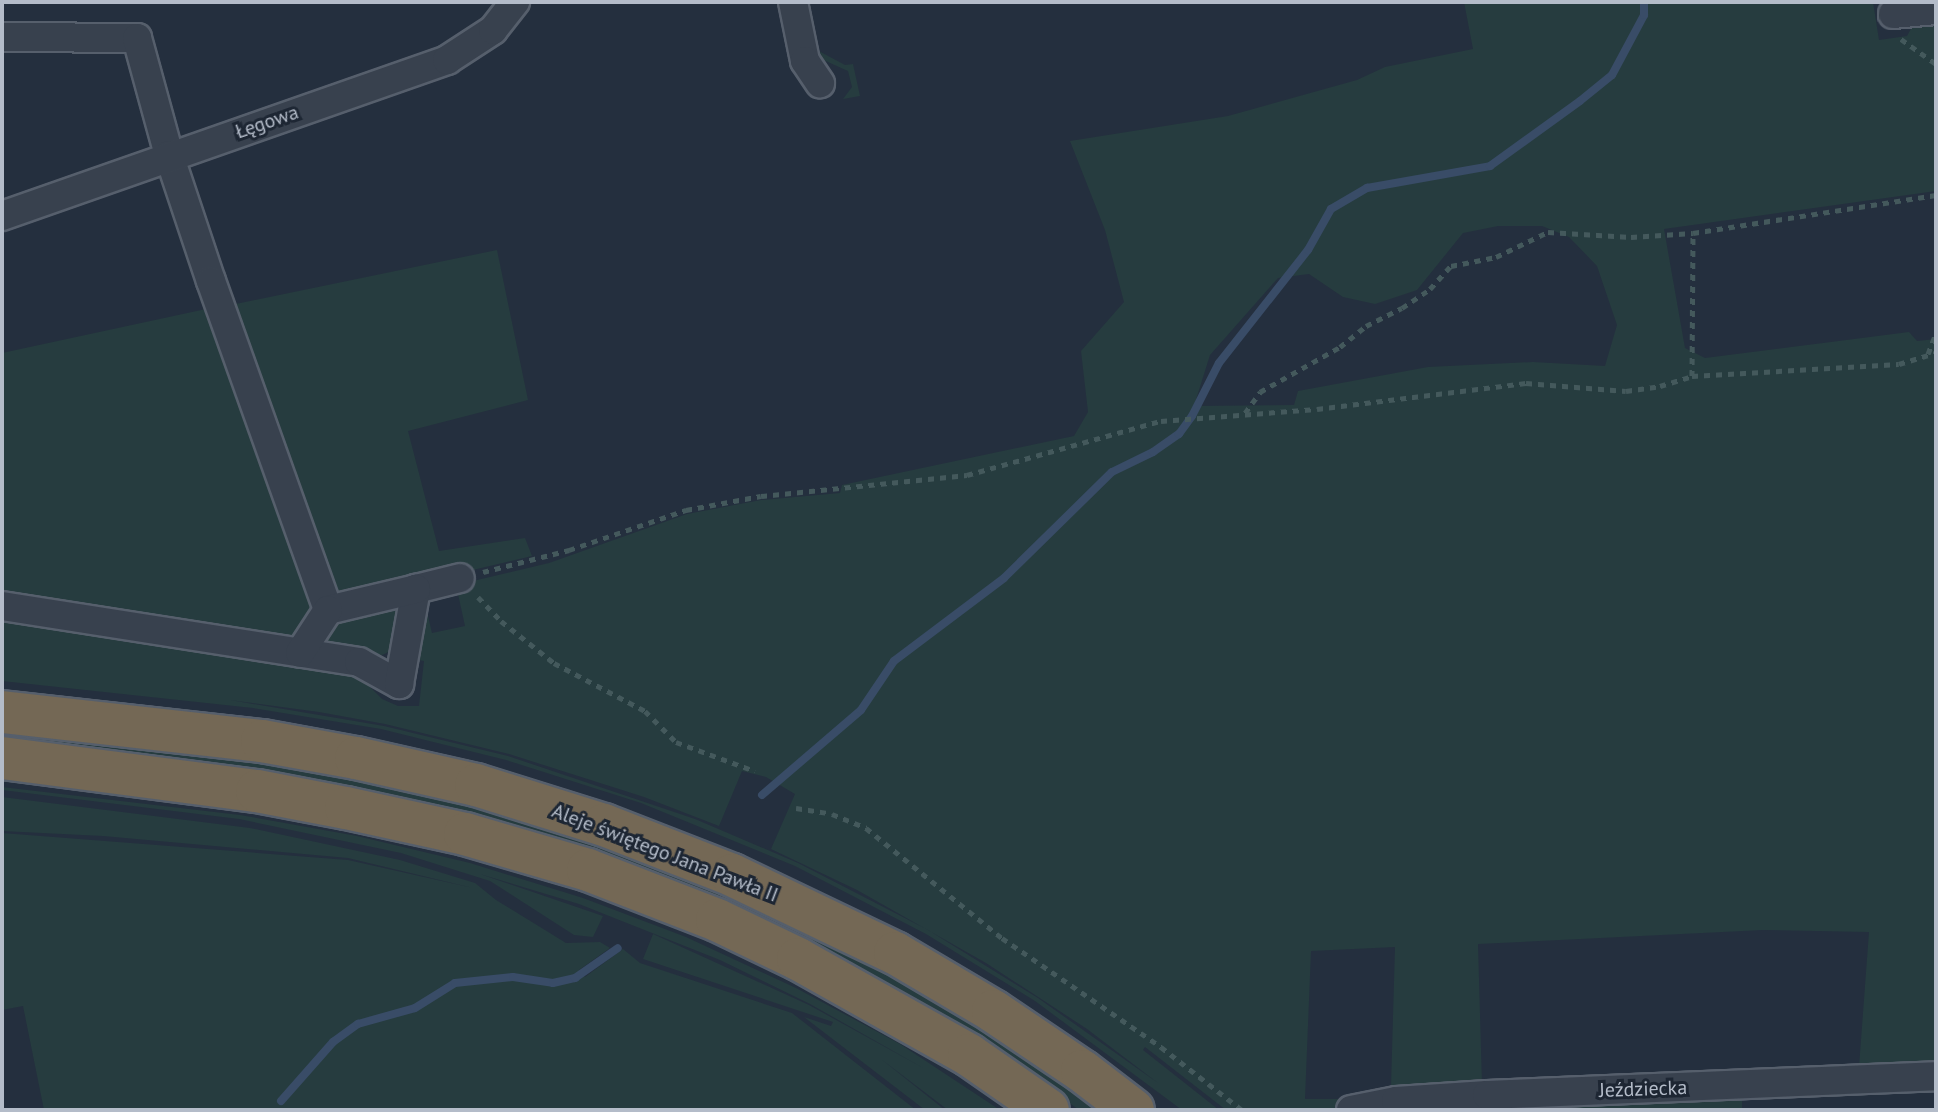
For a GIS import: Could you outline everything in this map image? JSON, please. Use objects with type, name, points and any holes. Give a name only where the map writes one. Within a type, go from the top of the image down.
[{"type":"highway","name":"Aleje świętego Jana Pawła II","points":[[2,712],[262,741],[356,758],[476,785],[604,825],[732,875],[895,953],[993,1011],[1133,1110]]},
{"type":"highway","points":[[2,758],[212,785],[346,808],[465,834],[588,870],[717,920],[798,959],[969,1055],[1048,1110]]},
{"type":"street","name":"Łęgowa","points":[[2,216],[447,60],[493,30],[515,2]]},
{"type":"street","points":[[793,2],[805,61],[820,83]]},
{"type":"street","points":[[1893,16],[1936,10]]},
{"type":"street","points":[[2,37],[137,38],[169,155],[328,610]]},
{"type":"street","points":[[300,653],[328,610],[460,578]]},
{"type":"street","points":[[2,606],[359,662],[399,684],[416,589]]},
{"type":"street","name":"Jeździecka","points":[[1351,1110],[1396,1101],[1472,1096],[1936,1076]]},
{"type":"path","points":[[1893,16],[1903,43],[1919,49],[1936,64]]},
{"type":"path","points":[[1245,413],[1260,392],[1340,347],[1366,326],[1402,308],[1430,289],[1451,266],[1496,257],[1548,232],[1631,237],[1693,233],[1936,195]]},
{"type":"path","points":[[1692,376],[1693,233]]},
{"type":"path","points":[[1928,354],[1936,333]]},
{"type":"path","points":[[755,771],[676,742],[645,711],[554,663],[501,621],[460,578],[569,550],[686,510],[761,496],[967,475],[1161,421],[1317,409],[1526,383],[1626,391],[1660,386],[1692,376],[1899,364],[1936,353]]},
{"type":"path","points":[[796,808],[832,814],[866,828],[1002,938],[1161,1047],[1242,1110]]},
{"type":"green space","points":[[1464,2],[1873,2],[1879,40],[1907,36],[1913,25],[1936,18],[1936,191],[1664,229],[1685,348],[1705,358],[1909,332],[1917,341],[1936,339],[1936,1062],[1859,1067],[1869,932],[1763,930],[1478,944],[1482,1084],[1391,1086],[1395,947],[1311,951],[1305,1099],[1339,1099],[1343,1104],[1338,1110],[1226,1110],[1145,1047],[1143,1050],[1219,1110],[1182,1110],[1035,1001],[926,934],[795,866],[641,803],[506,760],[381,729],[253,708],[2,681],[2,616],[357,674],[382,699],[398,706],[419,706],[424,661],[414,659],[425,603],[432,633],[465,626],[456,585],[549,563],[687,514],[761,500],[840,493],[842,485],[1074,436],[1088,412],[1081,351],[1124,302],[1105,230],[1070,141],[1228,116],[1357,80],[1385,67],[1473,49]],"holes":[[[1498,226],[1542,226],[1569,237],[1597,266],[1617,325],[1605,366],[1533,362],[1428,367],[1298,391],[1294,405],[1194,406],[1210,355],[1278,278],[1309,274],[1343,297],[1375,304],[1417,290],[1463,233]],[[230,700],[385,724],[509,754],[644,797],[719,826],[742,771],[766,777],[795,794],[771,849],[857,890],[924,928],[798,863],[695,819],[508,756],[384,726]],[[931,932],[986,963],[1087,1029],[1158,1083],[1038,998]]]},
{"type":"green space","points":[[815,49],[845,65],[853,64],[860,96],[843,99],[852,87],[848,71],[819,58]]},
{"type":"green space","points":[[171,181],[316,609],[305,627],[284,641],[2,595],[2,353],[206,309],[163,184]]},
{"type":"green space","points":[[497,250],[528,400],[408,431],[439,551],[525,538],[532,556],[340,601],[326,593],[226,306]]},
{"type":"green space","points":[[411,597],[393,650],[382,655],[315,644],[333,615]]},
{"type":"green space","points":[[2,729],[336,768],[619,844],[908,977],[1107,1110],[1079,1110],[1052,1090],[729,907],[2,742]]},
{"type":"green space","points":[[2,787],[240,815],[357,836],[470,863],[583,898],[686,937],[796,988],[900,1044],[1000,1110],[948,1110],[881,1059],[945,1110],[925,1110],[804,1017],[831,1026],[833,1022],[643,959],[653,934],[809,1005],[925,1069],[810,1004],[720,960],[579,904],[480,874],[603,916],[593,937],[574,935],[490,881],[401,853],[239,819],[2,790]]},
{"type":"green space","points":[[2,797],[250,828],[400,860],[475,883],[496,900],[566,943],[600,942],[610,948],[579,970],[585,977],[623,949],[640,963],[792,1013],[916,1110],[44,1110],[23,1006],[2,1010],[2,833],[348,860],[473,888],[348,858],[103,836],[2,831]]},
{"type":"green space","points":[[1742,1096],[1742,1110],[1401,1110]]},
{"type":"waterway","points":[[762,795],[861,710],[894,661],[1004,578],[1112,472],[1153,452],[1179,434],[1192,416],[1219,363],[1308,250],[1331,209],[1367,188],[1490,166],[1612,75],[1644,15],[1644,2]]},
{"type":"waterway","points":[[281,1101],[333,1042],[358,1024],[415,1008],[455,983],[513,977],[553,983],[575,978],[618,948]]}]
